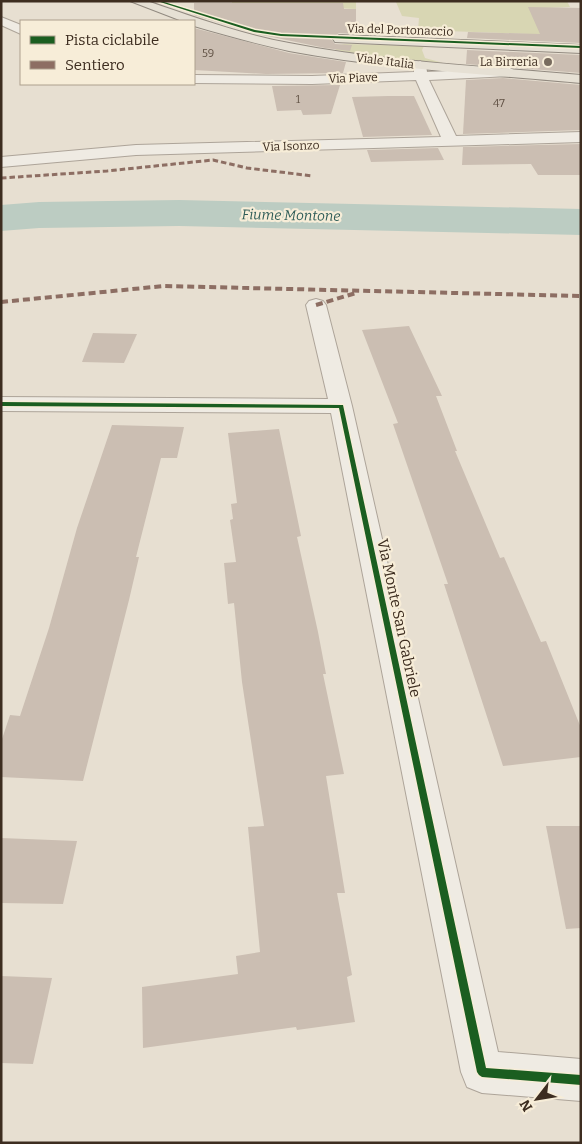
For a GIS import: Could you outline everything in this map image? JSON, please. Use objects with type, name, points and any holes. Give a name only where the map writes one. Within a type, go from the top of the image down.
[{"type":"main road","name":"Viale Italia","points":[[135,1],[190,20]]},
{"type":"main road","name":"Viale Italia","points":[[195,22],[278,46],[328,53],[420,71]]},
{"type":"main road","name":"Via del Portonaccio","points":[[218,30],[279,37],[581,49]]},
{"type":"main road","points":[[328,53],[322,50],[320,46],[342,39]]},
{"type":"main road","points":[[442,43],[428,49],[430,55],[448,62],[512,72],[581,79]]},
{"type":"street","points":[[1,20],[20,30]]},
{"type":"street","points":[[420,71],[451,141]]},
{"type":"street","name":"Via Piave","points":[[195,79],[255,81],[420,71],[512,72]]},
{"type":"street","name":"Via Isonzo","points":[[1,162],[136,150],[581,137]]},
{"type":"street","name":"Via Monte San Gabriele","points":[[316,305],[341,406],[482,1072],[581,1080]]},
{"type":"street","points":[[1,404],[341,406]]},
{"type":"shaded area","points":[[232,1],[567,1],[570,7],[545,8],[558,35],[418,30],[419,18],[402,16],[396,2],[356,2],[356,9],[232,3]]},
{"type":"shaded area","points":[[344,44],[424,46],[422,50],[425,58],[443,63],[369,56],[336,50],[334,47]]},
{"type":"building","points":[[194,3],[343,3],[344,9],[356,9],[356,30],[355,34],[339,33],[331,39],[335,44],[352,45],[350,51],[325,48],[253,33],[194,15]]},
{"type":"building","points":[[528,7],[581,8],[581,43],[467,38],[468,32],[540,34]]},
{"type":"building","points":[[195,28],[289,53],[346,62],[343,73],[266,74],[195,70]]},
{"type":"building","points":[[467,50],[581,55],[581,73],[466,64]]},
{"type":"building","points":[[503,78],[581,85],[581,130],[463,134],[466,80]]},
{"type":"building","points":[[340,85],[331,114],[303,115],[301,110],[277,111],[272,86]]},
{"type":"building","points":[[414,96],[432,135],[363,137],[352,97]]},
{"type":"building","points":[[581,144],[581,175],[538,175],[531,164],[462,165],[463,147]]},
{"type":"building","points":[[438,148],[444,160],[371,162],[367,150]]},
{"type":"building","points":[[409,326],[442,396],[436,396],[457,451],[455,451],[500,558],[504,557],[541,642],[546,641],[581,728],[581,757],[503,766],[444,584],[448,584],[393,424],[398,423],[362,330]]},
{"type":"building","points":[[93,333],[137,334],[124,363],[82,362]]},
{"type":"building","points":[[112,425],[184,427],[177,458],[161,458],[136,557],[139,557],[129,600],[83,781],[1,777],[1,742],[10,715],[20,716],[49,628],[77,528]]},
{"type":"building","points":[[279,429],[301,536],[297,537],[318,632],[326,674],[323,674],[344,774],[326,776],[345,893],[337,893],[352,975],[347,977],[355,1022],[297,1030],[296,1027],[143,1048],[142,987],[238,974],[236,956],[260,952],[248,827],[264,826],[242,682],[234,603],[228,604],[224,563],[236,562],[230,520],[233,519],[231,504],[237,503],[228,433]]},
{"type":"building","points":[[546,826],[581,826],[581,928],[566,929]]},
{"type":"building","points":[[1,838],[77,841],[63,904],[1,903]]},
{"type":"building","points":[[1,976],[52,978],[33,1064],[1,1063]]},
{"type":"waterway","name":"Fiume Montone","points":[[1,218],[39,215],[179,213],[581,222]]},
{"type":"marked path","points":[[1,178],[107,171],[213,160],[247,168],[313,176]]},
{"type":"marked path","points":[[1,302],[164,286],[581,296]]},
{"type":"marked path","points":[[316,305],[356,293]]},
{"type":"cycle path","points":[[158,1],[255,31],[281,35],[581,47]]},
{"type":"cycle path","points":[[1,404],[341,406],[482,1072],[581,1080]]},
{"type":"place","name":"La Birreria","points":[[548,62]]}]
